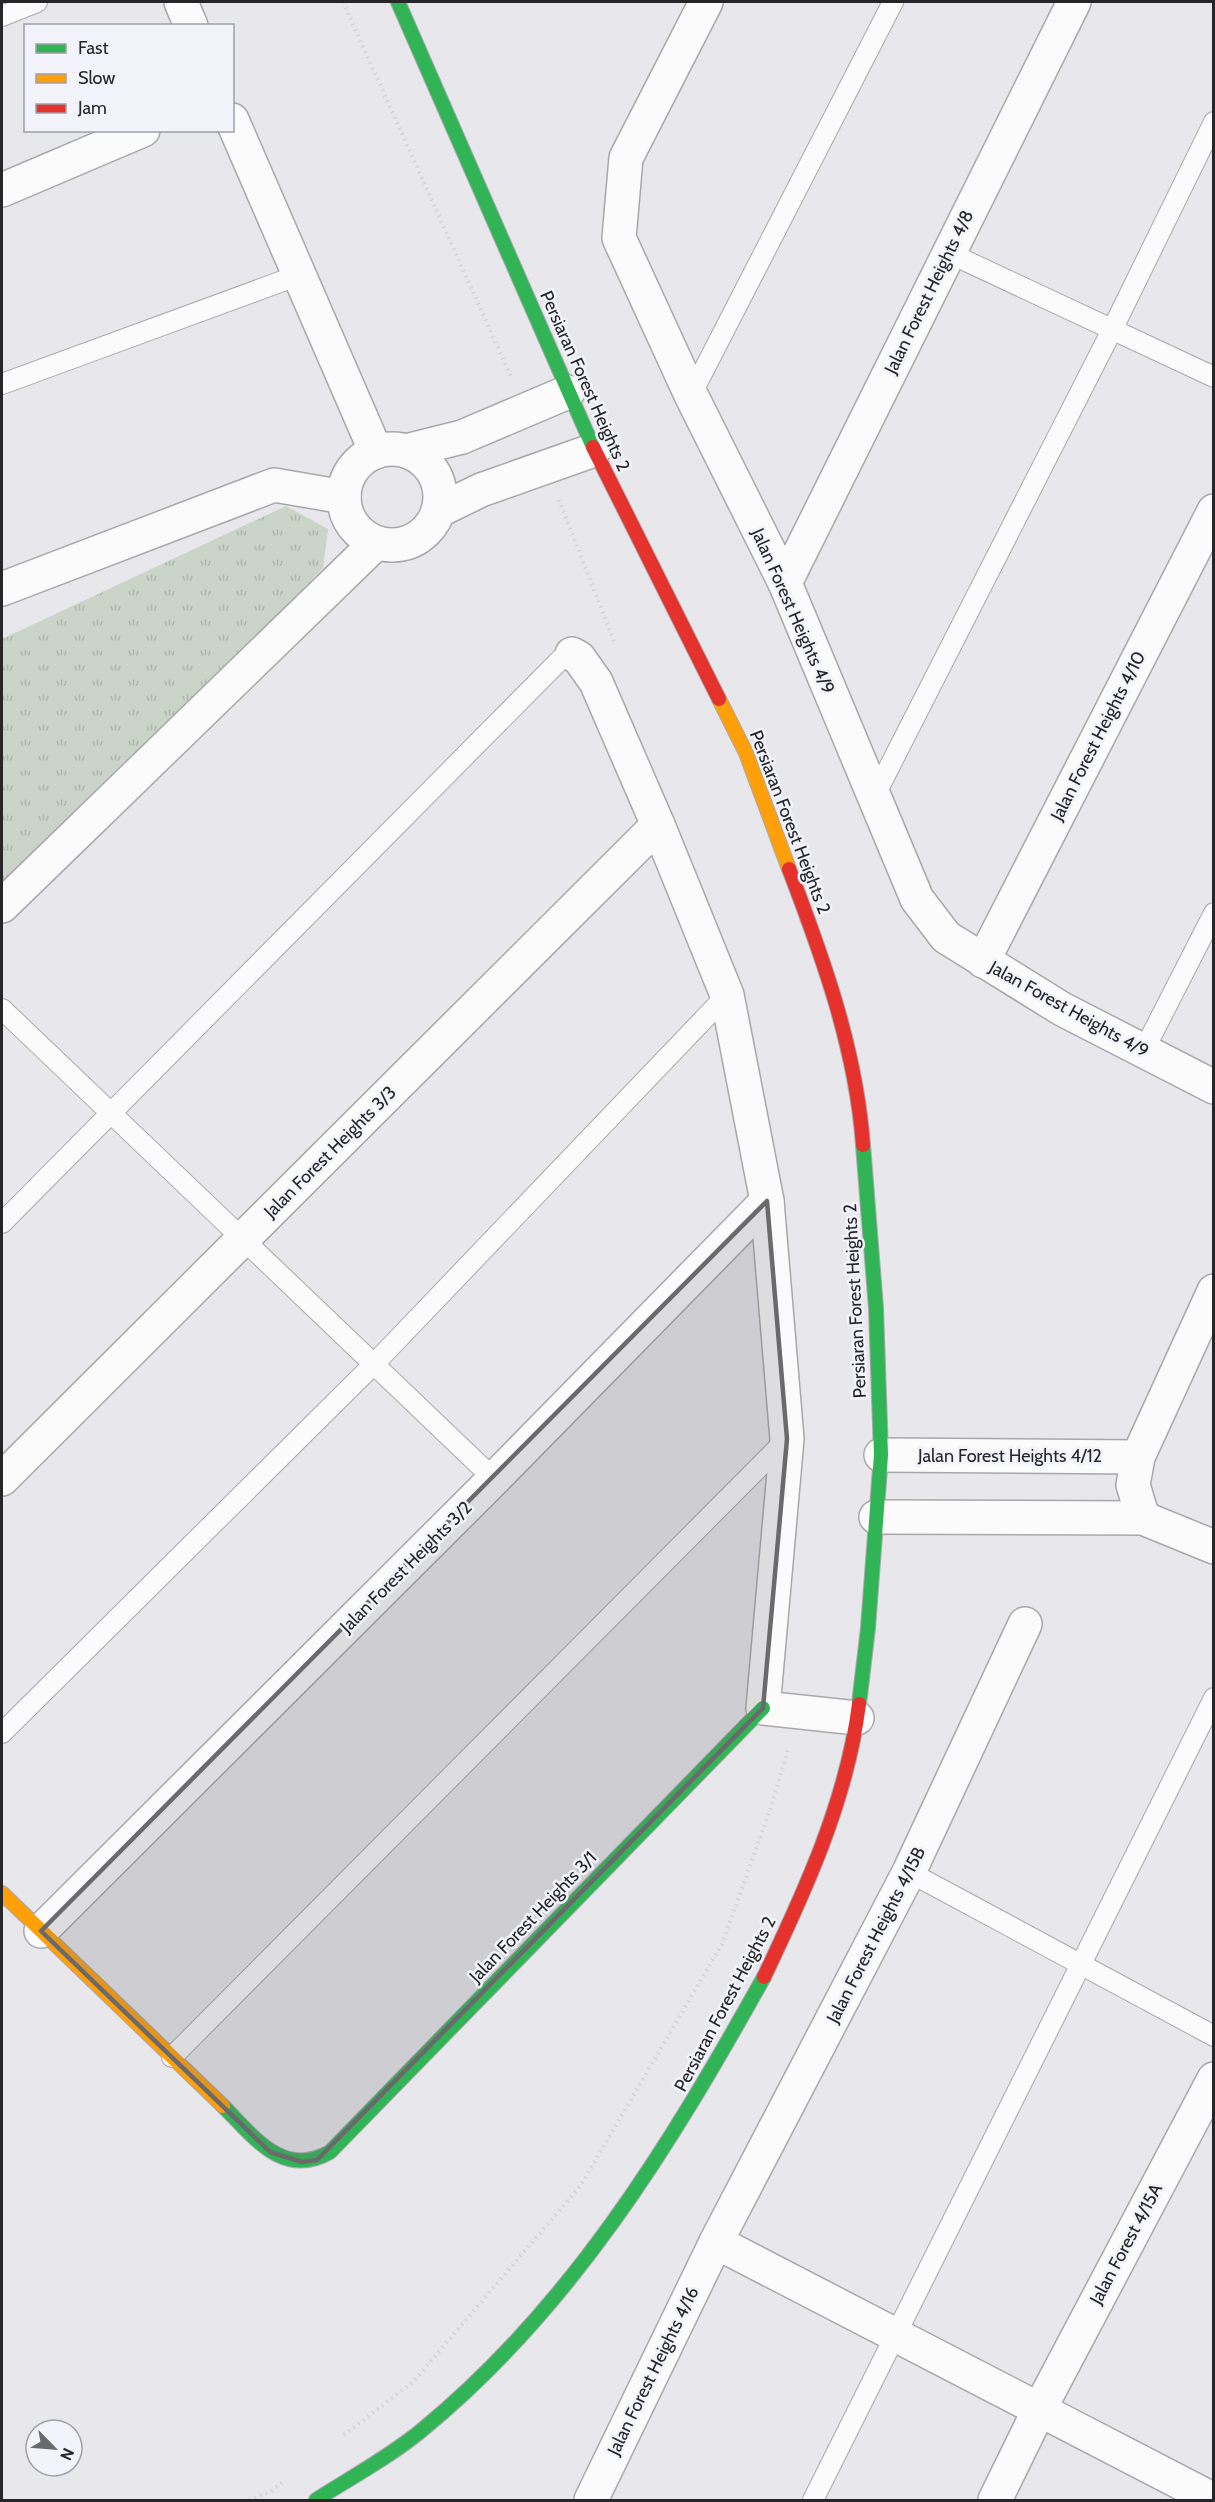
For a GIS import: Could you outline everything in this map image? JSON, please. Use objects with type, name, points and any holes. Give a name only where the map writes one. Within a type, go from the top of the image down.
[{"type":"street","points":[[181,2],[191,24]]},
{"type":"street","name":"Persiaran Forest Heights 2","points":[[316,2500],[420,2432],[482,2378],[540,2317],[605,2235],[669,2141],[764,1977],[803,1893],[834,1813],[857,1719],[868,1628],[881,1455],[876,1308],[861,1115],[843,1026],[814,934],[746,753],[594,450],[398,2]]},
{"type":"street","name":"Jalan Forest Heights 4/9","points":[[706,2],[626,158],[619,238],[691,395],[784,584],[917,898],[946,937],[983,961],[1062,1009],[1214,1087]]},
{"type":"street","name":"Jalan Forest Heights 4/8","points":[[784,584],[1074,2]]},
{"type":"street","points":[[234,125],[299,275],[391,452]]},
{"type":"street","points":[[2,190],[138,132]]},
{"type":"street","points":[[391,452],[420,458],[430,469],[437,482],[440,496],[438,511],[431,525],[420,536],[406,543],[391,546],[376,543],[363,536],[353,526],[346,513],[344,497],[346,483],[353,470],[363,459],[391,452],[462,437],[568,392]]},
{"type":"street","points":[[438,511],[481,490],[594,450]]},
{"type":"street","points":[[2,589],[274,485],[344,497]]},
{"type":"street","name":"Jalan Forest Heights 4/10","points":[[983,961],[1214,511]]},
{"type":"street","points":[[2,906],[376,543]]},
{"type":"street","points":[[572,654],[579,658],[596,682],[658,825],[727,995],[767,1201],[787,1438],[762,1708],[857,1719]]},
{"type":"street","name":"Jalan Forest Heights 3/3","points":[[2,1479],[658,825]]},
{"type":"street","name":"Jalan Forest Heights 3/2","points":[[41,1931],[494,1479],[767,1201]]},
{"type":"street","points":[[1143,1518],[1133,1485],[1138,1457],[1214,1291]]},
{"type":"street","name":"Jalan Forest Heights 4/12","points":[[881,1455],[1138,1457]]},
{"type":"street","points":[[876,1517],[1143,1518],[1214,1547]]},
{"type":"street","name":"Jalan Forest Heights 4/15B","points":[[716,2242],[909,1872],[1025,1624]]},
{"type":"street","name":"Jalan Forest Heights 3/1","points":[[172,2057],[270,2152],[302,2162],[317,2160],[330,2152],[762,1708]]},
{"type":"street","points":[[2,1893],[172,2057]]},
{"type":"street","name":"Jalan Forest 4/15A","points":[[994,2500],[1214,2079]]},
{"type":"street","points":[[716,2242],[1214,2500]]},
{"type":"street","name":"Jalan Forest Heights 4/16","points":[[591,2500],[716,2242]]},
{"type":"lane","points":[[2,16],[37,2]]},
{"type":"lane","points":[[691,395],[893,2]]},
{"type":"lane","points":[[874,797],[1112,330],[1214,122]]},
{"type":"lane","points":[[949,253],[1214,377]]},
{"type":"lane","points":[[2,384],[299,275]]},
{"type":"lane","points":[[2,1223],[562,658],[572,654]]},
{"type":"lane","points":[[1143,1052],[1214,913]]},
{"type":"lane","points":[[2,1733],[374,1364],[727,995]]},
{"type":"lane","points":[[2,1009],[494,1479]]},
{"type":"lane","points":[[172,2057],[787,1438]]},
{"type":"lane","points":[[813,2500],[1214,1698]]},
{"type":"lane","points":[[909,1872],[1214,2036]]},
{"type":"highlighted area","points":[[767,1201],[787,1439],[763,1708],[317,2160],[302,2162],[270,2152],[41,1931]]},
{"type":"green space","points":[[286,506],[328,529],[323,568],[2,901],[2,639]]},
{"type":"traffic: fast","points":[[398,2],[593,447]]},
{"type":"traffic: fast","points":[[859,1704],[868,1628],[881,1455],[876,1308],[863,1145]]},
{"type":"traffic: fast","points":[[223,2106],[258,2141],[283,2157],[298,2160],[313,2159],[330,2152],[763,1708]]},
{"type":"traffic: fast","points":[[316,2500],[410,2440],[476,2382],[525,2331],[571,2277],[654,2162],[764,1977]]},
{"type":"traffic: slow","points":[[719,699],[746,753],[789,869]]},
{"type":"traffic: slow","points":[[2,1893],[223,2106]]},
{"type":"traffic: jam","points":[[593,447],[719,699]]},
{"type":"traffic: jam","points":[[789,869],[836,1004],[853,1074],[863,1145]]},
{"type":"traffic: jam","points":[[764,1977],[809,1878],[834,1810],[845,1775],[859,1704]]}]
